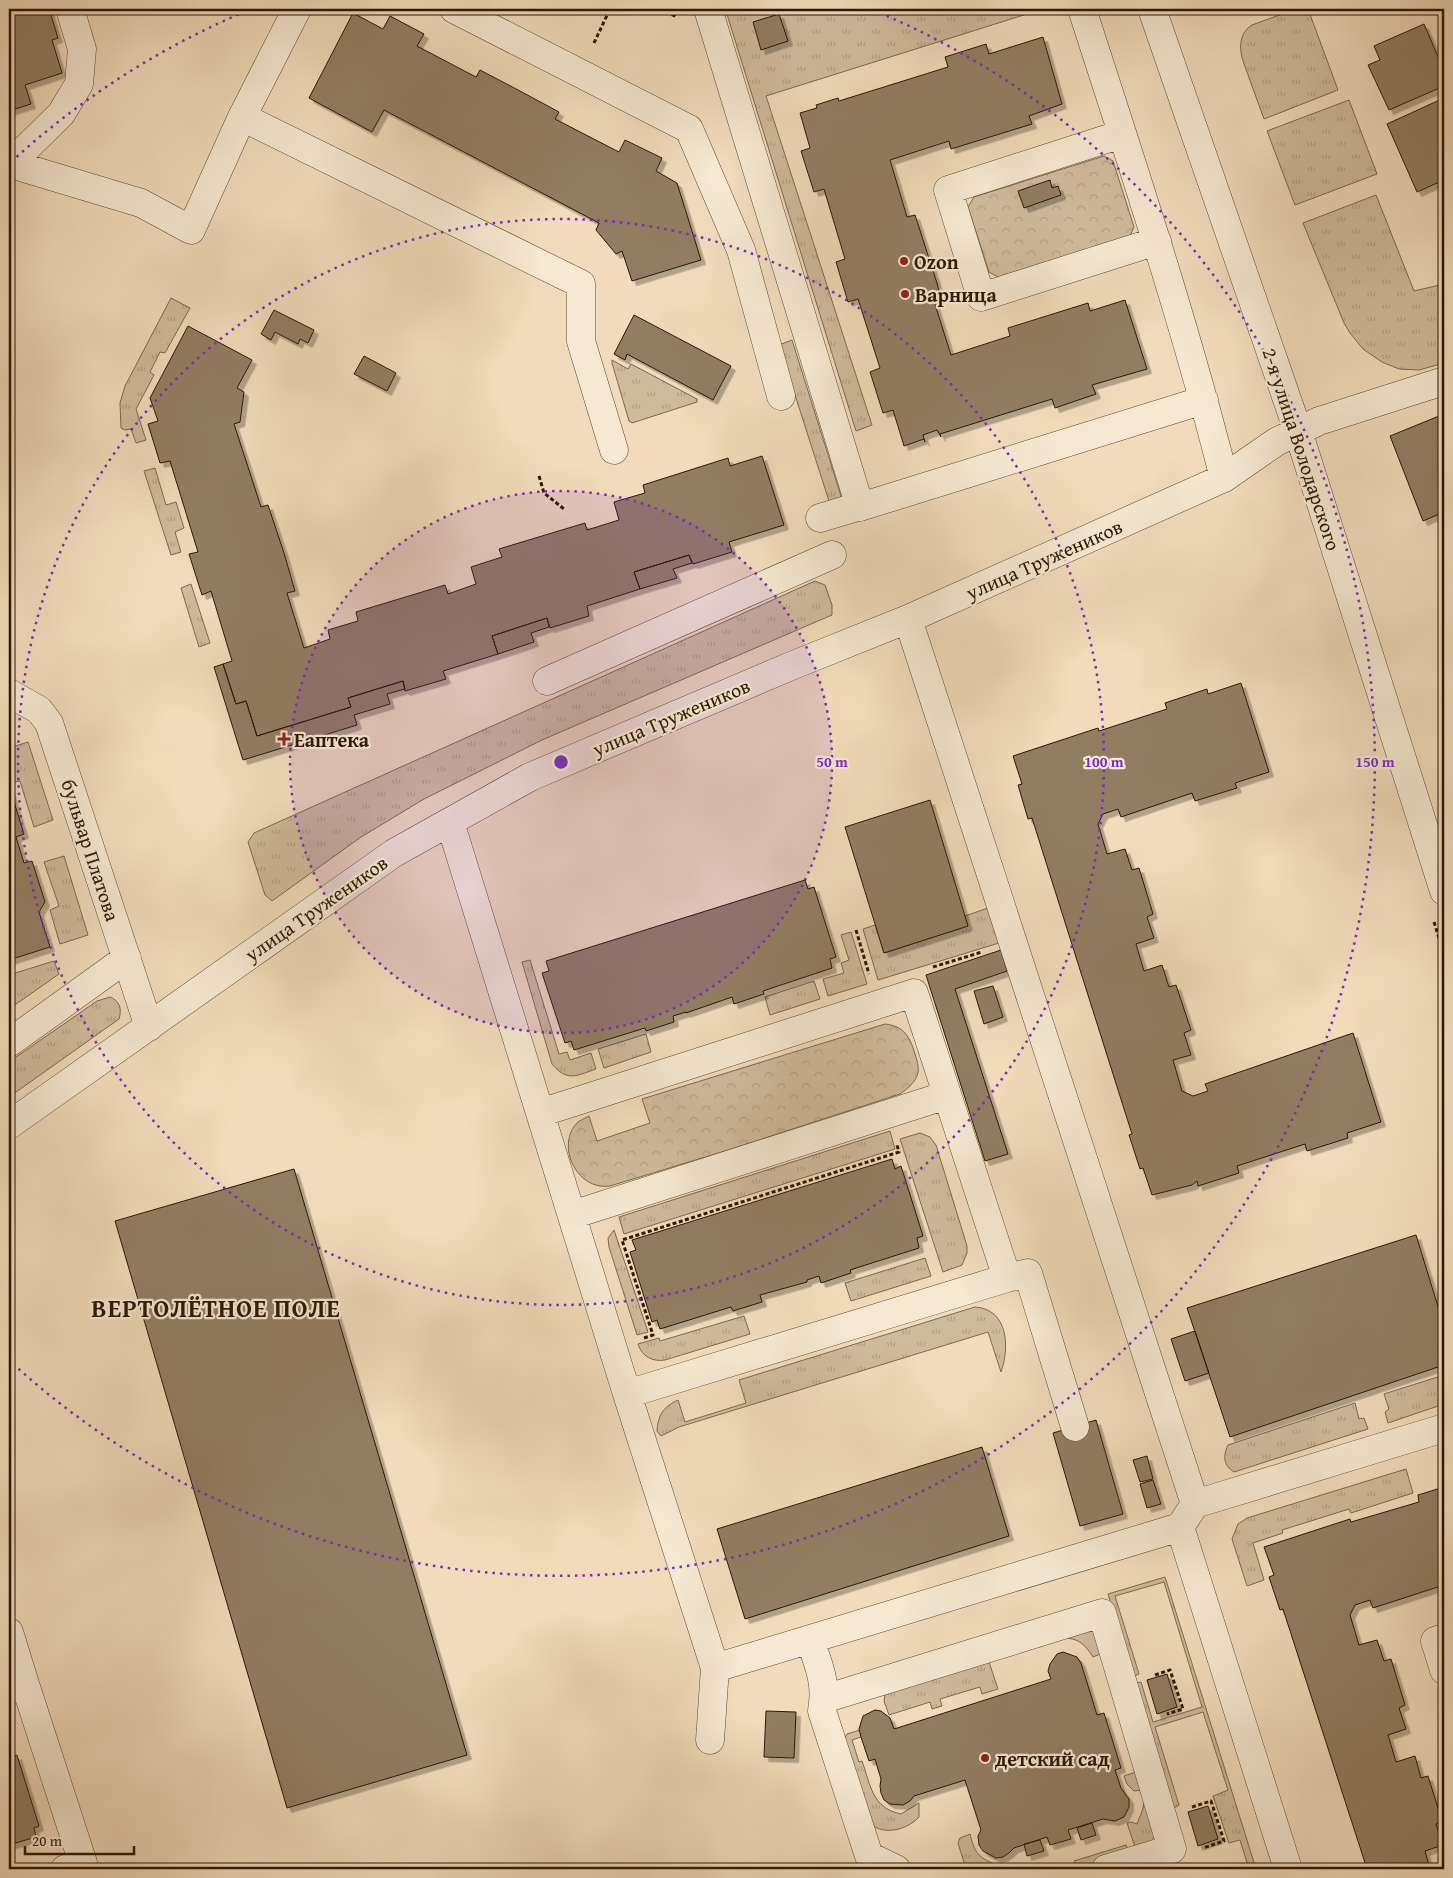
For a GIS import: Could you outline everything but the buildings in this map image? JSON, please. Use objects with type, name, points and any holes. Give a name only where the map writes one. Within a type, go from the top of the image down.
[{"type":"street","points":[[70,9],[82,49],[79,84],[61,114],[10,164],[141,203],[191,230],[242,117],[297,9]]},
{"type":"street","points":[[454,9],[689,129],[741,250],[781,396]]},
{"type":"street","points":[[708,9],[860,506]]},
{"type":"street","points":[[1082,9],[1156,241],[1204,400],[1224,478]]},
{"type":"street","name":"2-я улица Володарского","points":[[1152,9],[1298,430],[1444,892]]},
{"type":"street","points":[[242,117],[581,284],[581,341],[614,450]]},
{"type":"street","points":[[1122,134],[948,190],[981,297],[1156,241]]},
{"type":"street","name":"улица Тружеников","points":[[9,1125],[394,853],[530,777],[791,666],[908,619],[1224,478],[1276,442],[1298,430],[1319,421],[1444,381]]},
{"type":"street","points":[[820,518],[1204,400]]},
{"type":"street","points":[[547,681],[832,554]]},
{"type":"street","points":[[908,619],[1195,1504]]},
{"type":"street","name":"бульвар Платова","points":[[9,693],[39,710],[49,723],[149,1027]]},
{"type":"street","points":[[450,822],[627,1394],[715,1668],[710,1740]]},
{"type":"street","points":[[9,1043],[127,958]]},
{"type":"street","points":[[540,1113],[914,993],[1007,1278]]},
{"type":"street","points":[[572,1215],[947,1095]]},
{"type":"street","points":[[627,1394],[1028,1273],[1075,1427]]},
{"type":"street","points":[[715,1668],[1180,1527],[1195,1504],[1444,1428]]},
{"type":"street","points":[[1180,1527],[1288,1869]]},
{"type":"street","points":[[824,1699],[1102,1613],[1172,1849],[1106,1869]]},
{"type":"street","points":[[9,1632],[17,1687],[84,1863],[65,1869]]},
{"type":"street","points":[[1444,1638],[1435,1641],[1444,1670]]},
{"type":"street","points":[[810,1640],[824,1682],[822,1711],[869,1856],[896,1869]]},
{"type":"path","points":[[580,73],[610,9]]},
{"type":"path","points":[[539,476],[544,493],[564,509]]},
{"type":"path","points":[[856,930],[870,977]]},
{"type":"path","points":[[622,1240],[899,1152],[897,1143]]},
{"type":"path","points":[[619,1232],[652,1335],[643,1338]]},
{"type":"green space","points":[[733,9],[1043,9],[766,96],[872,425],[856,431],[726,11]]},
{"type":"green space","points":[[1296,9],[1308,9],[1338,90],[1264,119],[1243,61],[1241,51],[1242,36],[1252,25]]},
{"type":"green space","points":[[1349,100],[1377,174],[1295,205],[1267,131]]},
{"type":"green space","points":[[1104,156],[1113,161],[1134,227],[1130,236],[998,277],[989,272],[968,207],[974,197]]},
{"type":"green space","points":[[1376,195],[1414,291],[1444,284],[1444,363],[1419,370],[1399,369],[1382,362],[1363,349],[1344,323],[1303,223]]},
{"type":"green space","points":[[171,298],[190,308],[165,353],[160,352],[150,372],[154,375],[136,409],[146,440],[136,443],[131,429],[125,430],[121,428],[120,403],[125,386]]},
{"type":"green space","points":[[792,340],[841,496],[838,501],[833,503],[829,501],[779,345]]},
{"type":"green space","points":[[612,360],[628,369],[631,364],[697,399],[697,402],[632,423],[629,421]]},
{"type":"green space","points":[[155,468],[166,505],[176,502],[184,528],[175,532],[181,552],[171,555],[144,471]]},
{"type":"green space","points":[[815,581],[825,585],[832,605],[832,615],[542,740],[424,799],[361,837],[272,901],[265,895],[248,842],[254,833]]},
{"type":"green space","points":[[191,584],[210,643],[199,647],[181,588]]},
{"type":"green space","points":[[28,742],[53,820],[34,827],[20,781],[11,783],[9,777],[9,748]]},
{"type":"green space","points":[[64,856],[88,935],[60,944],[50,910],[59,906],[44,862]]},
{"type":"green space","points":[[988,908],[999,943],[878,980],[863,929],[875,925],[884,953],[968,926],[965,916]]},
{"type":"green space","points":[[851,932],[867,984],[828,996],[823,979],[844,973],[841,963],[849,960],[841,935]]},
{"type":"green space","points":[[530,960],[559,1054],[567,1052],[570,1060],[591,1053],[596,1069],[572,1076],[557,1070],[552,1064],[522,962]]},
{"type":"green space","points":[[54,961],[59,974],[9,1009],[9,975]]},
{"type":"green space","points":[[814,981],[820,999],[770,1015],[765,997]]},
{"type":"green space","points":[[110,997],[119,1006],[119,1019],[9,1097],[9,1062],[97,1001]]},
{"type":"green space","points":[[885,1024],[897,1027],[905,1033],[911,1042],[918,1064],[918,1073],[915,1080],[900,1094],[610,1186],[598,1186],[587,1181],[579,1174],[573,1164],[569,1153],[571,1131],[578,1122],[589,1116],[597,1141],[650,1123],[642,1099]]},
{"type":"green space","points":[[646,1034],[651,1052],[604,1068],[598,1049]]},
{"type":"green space","points":[[890,1131],[895,1149],[624,1234],[619,1217]]},
{"type":"green space","points":[[920,1133],[930,1137],[936,1145],[967,1246],[967,1253],[962,1265],[943,1272],[900,1139]]},
{"type":"green space","points":[[614,1230],[648,1332],[637,1335],[609,1247],[608,1238]]},
{"type":"green space","points":[[925,1258],[931,1276],[851,1301],[845,1283]]},
{"type":"green space","points":[[975,1307],[986,1309],[994,1314],[1004,1331],[1005,1352],[1001,1372],[988,1332],[679,1427],[661,1436],[657,1431],[662,1412],[678,1400],[685,1422],[746,1403],[739,1380]]},
{"type":"green space","points":[[744,1316],[750,1334],[665,1360],[648,1358],[638,1344],[659,1338],[660,1341]]},
{"type":"green space","points":[[1444,1375],[1444,1404],[1388,1423],[1385,1412],[1389,1409],[1384,1394]]},
{"type":"green space","points":[[1355,1403],[1359,1419],[1364,1418],[1368,1429],[1234,1472],[1226,1463],[1225,1453],[1228,1445]]},
{"type":"green space","points":[[1406,1469],[1413,1493],[1351,1513],[1349,1509],[1282,1530],[1283,1533],[1253,1543],[1264,1580],[1247,1586],[1232,1539],[1238,1524],[1247,1518]]},
{"type":"green space","points":[[1165,1577],[1256,1869],[1249,1869],[1240,1840],[1229,1843],[1213,1796],[1228,1790],[1203,1712],[1155,1727],[1179,1805],[1174,1808],[1136,1683],[1141,1682],[1153,1722],[1202,1707],[1164,1582],[1115,1596],[1139,1674],[1134,1676],[1108,1594]]},
{"type":"green space","points":[[1087,1629],[1094,1632],[1105,1652],[1093,1657],[1081,1643],[1069,1638],[1055,1640],[1040,1647],[1037,1640]]},
{"type":"green space","points":[[987,1656],[998,1689],[982,1694],[980,1687],[940,1699],[942,1706],[932,1709],[930,1702],[889,1715],[884,1701],[886,1689]]},
{"type":"green space","points":[[860,1730],[861,1737],[852,1740],[859,1762],[862,1761],[878,1801],[891,1811],[901,1814],[919,1803],[919,1817],[909,1825],[891,1830],[879,1829],[873,1826],[844,1739],[847,1734]]},
{"type":"green space","points":[[1142,1770],[1154,1837],[1152,1841],[1136,1850],[1127,1823],[1137,1824],[1144,1799],[1142,1790],[1134,1791],[1127,1784],[1124,1776]]},
{"type":"green space","points":[[970,1834],[973,1845],[978,1853],[984,1859],[995,1864],[996,1869],[966,1869],[958,1843],[960,1838]]},
{"type":"green space","points":[[1126,1845],[1129,1853],[1077,1869],[1074,1861]]},
{"type":"place","name":"Ozon","points":[[904,261]]},
{"type":"place","name":"Варница","points":[[905,294]]},
{"type":"place","name":"Еаптека","points":[[284,739]]},
{"type":"place","name":"детский сад","points":[[985,1758]]},
{"type":"district","name":"ВЕРТОЛЁТНОЕ ПОЛЕ","points":[[216,1308]]}]
